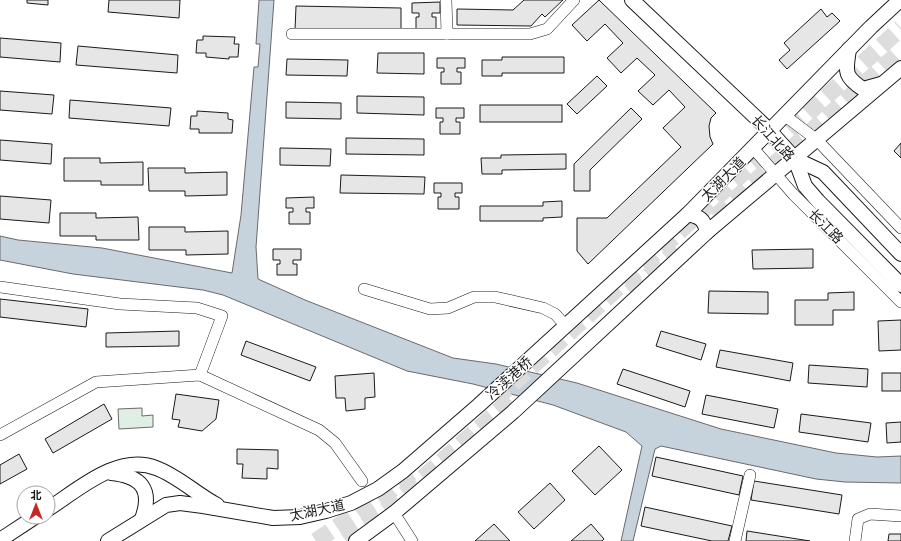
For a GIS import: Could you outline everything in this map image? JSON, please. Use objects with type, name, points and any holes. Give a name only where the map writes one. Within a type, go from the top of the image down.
[{"type":"main road","name":"长江北路","points":[[632,0],[769,130],[795,159],[805,186],[901,285]]},
{"type":"main road","name":"太湖大道","points":[[538,351],[688,214],[849,49],[900,0]]},
{"type":"main road","points":[[849,49],[846,70],[851,81],[863,89],[883,84]]},
{"type":"main road","name":"太湖大道","points":[[568,360],[706,232],[776,175],[901,68]]},
{"type":"main road","points":[[795,159],[823,172],[901,254]]},
{"type":"main road","points":[[688,214],[700,217],[704,222],[706,232]]},
{"type":"main road","points":[[855,239],[871,223]]},
{"type":"main road","name":"冷渎港桥","points":[[479,405],[538,351]]},
{"type":"main road","name":"冷渎港桥","points":[[394,513],[513,412],[568,360]]},
{"type":"main road","name":"太湖大道","points":[[108,541],[166,505],[180,504],[273,518],[300,517],[351,503],[378,489],[403,471],[479,405]]},
{"type":"main road","points":[[56,504],[104,473],[136,464],[155,467],[227,510]]},
{"type":"main road","points":[[104,473],[125,474],[134,478],[142,486],[147,500],[142,519]]},
{"type":"main road","points":[[356,541],[394,513]]},
{"type":"main road","points":[[0,540],[23,525]]},
{"type":"street","points":[[446,0],[447,34]]},
{"type":"street","points":[[292,34],[530,34],[547,29],[574,0]]},
{"type":"street","points":[[784,115],[817,140],[901,228]]},
{"type":"street","name":"长江路","points":[[753,148],[776,175],[901,302]]},
{"type":"street","points":[[0,287],[120,304],[197,308],[222,316],[200,375]]},
{"type":"street","points":[[364,289],[430,309],[448,308],[474,297],[495,297],[543,308],[555,314],[566,326]]},
{"type":"street","points":[[0,435],[96,382],[200,375],[319,430],[335,443],[362,481]]},
{"type":"street","points":[[735,541],[750,476]]},
{"type":"street","points":[[394,513],[412,541]]},
{"type":"street","points":[[855,541],[858,519],[870,514],[901,516]]},
{"type":"green space","points":[[142,408],[142,416],[153,415],[153,427],[119,429],[118,409]]},
{"type":"shaded area","points":[[259,0],[274,0],[256,247],[258,279],[305,300],[453,358],[496,364],[577,383],[721,429],[836,453],[877,457],[901,456],[901,483],[845,482],[816,479],[661,446],[655,449],[633,541],[621,541],[642,446],[626,432],[553,405],[473,384],[407,371],[223,295],[203,290],[73,274],[0,260],[0,236],[18,240],[102,248],[232,273],[241,215],[254,67],[258,67],[260,44],[256,44]]},
{"type":"building","points":[[27,0],[48,0],[48,5],[27,3]]},
{"type":"building","points":[[109,0],[180,0],[179,18],[108,12]]},
{"type":"building","points":[[524,0],[563,0],[545,17],[542,14],[531,26],[457,25],[457,9],[513,10]]},
{"type":"building","points":[[599,0],[716,113],[711,118],[709,126],[710,137],[713,144],[588,264],[577,251],[577,218],[607,218],[681,147],[663,128],[685,107],[669,90],[653,105],[638,91],[655,75],[637,58],[621,73],[607,58],[623,43],[605,24],[587,41],[572,25]]},
{"type":"building","points":[[440,2],[440,13],[432,13],[432,17],[436,17],[436,29],[416,29],[416,17],[419,17],[419,13],[412,13],[412,3]]},
{"type":"building","points":[[296,6],[401,8],[401,32],[295,30]]},
{"type":"building","points":[[821,9],[827,17],[832,13],[840,21],[787,69],[779,60],[790,50],[784,43]]},
{"type":"building","points":[[203,36],[235,37],[234,44],[239,44],[238,57],[229,57],[229,59],[206,57],[206,53],[196,53],[197,40],[203,40]]},
{"type":"building","points":[[0,38],[61,43],[60,62],[0,57]]},
{"type":"building","points":[[78,46],[178,55],[177,73],[76,65]]},
{"type":"building","points":[[378,53],[424,53],[424,74],[377,73]]},
{"type":"building","points":[[502,57],[564,57],[564,73],[502,73],[502,76],[482,76],[482,60],[502,60]]},
{"type":"building","points":[[437,58],[465,58],[465,68],[457,68],[457,72],[461,72],[461,84],[441,84],[441,72],[444,72],[444,68],[437,68]]},
{"type":"building","points":[[287,59],[348,60],[347,76],[286,75]]},
{"type":"building","points":[[597,76],[607,86],[577,114],[567,104]]},
{"type":"building","points":[[0,91],[54,95],[52,114],[0,110]]},
{"type":"building","points":[[357,96],[424,97],[424,115],[357,113]]},
{"type":"building","points":[[70,100],[171,108],[169,126],[69,118]]},
{"type":"building","points":[[286,102],[341,103],[341,119],[286,118]]},
{"type":"building","points":[[480,105],[562,105],[562,122],[480,122]]},
{"type":"building","points":[[436,108],[464,108],[464,118],[456,118],[456,122],[460,122],[460,134],[440,134],[440,122],[443,122],[443,118],[436,118]]},
{"type":"building","points":[[631,108],[642,119],[590,170],[590,191],[574,191],[574,164]]},
{"type":"building","points":[[197,111],[228,113],[228,119],[233,120],[232,133],[199,133],[199,129],[190,129],[191,116],[197,116]]},
{"type":"building","points":[[346,138],[424,139],[424,155],[346,154]]},
{"type":"building","points":[[0,140],[52,144],[51,164],[0,160]]},
{"type":"building","points":[[901,143],[901,158],[894,151]]},
{"type":"building","points":[[280,148],[331,149],[330,166],[280,165]]},
{"type":"building","points":[[566,154],[566,169],[502,170],[502,174],[482,174],[481,158],[501,158],[501,155]]},
{"type":"building","points":[[64,158],[100,158],[100,163],[143,162],[143,185],[101,185],[101,181],[64,181]]},
{"type":"building","points":[[148,168],[185,168],[185,173],[227,172],[227,195],[185,196],[185,191],[149,191]]},
{"type":"building","points":[[341,175],[425,177],[424,194],[340,193]]},
{"type":"building","points":[[434,183],[462,183],[462,193],[455,193],[455,197],[459,197],[459,209],[438,209],[438,197],[441,197],[441,193],[434,193]]},
{"type":"building","points":[[0,196],[51,200],[49,223],[0,219]]},
{"type":"building","points":[[314,197],[314,208],[306,208],[306,212],[310,212],[310,224],[289,224],[289,212],[293,212],[293,208],[286,208],[286,198]]},
{"type":"building","points":[[562,201],[562,217],[543,218],[543,221],[480,221],[480,206],[543,206],[543,202]]},
{"type":"building","points":[[60,213],[96,213],[96,218],[138,217],[139,240],[96,240],[96,236],[60,236]]},
{"type":"building","points":[[149,227],[185,227],[185,232],[228,231],[228,254],[186,255],[186,250],[149,250]]},
{"type":"building","points":[[273,249],[301,249],[301,260],[293,260],[293,264],[297,264],[297,275],[277,275],[277,264],[280,264],[280,260],[273,260]]},
{"type":"building","points":[[813,249],[813,268],[753,269],[752,250]]},
{"type":"building","points":[[709,291],[768,292],[768,314],[708,313]]},
{"type":"building","points":[[854,292],[854,310],[833,310],[833,325],[795,325],[795,300],[828,300],[828,293]]},
{"type":"building","points":[[0,299],[88,309],[86,327],[0,317]]},
{"type":"building","points":[[901,320],[901,350],[879,351],[878,321]]},
{"type":"building","points":[[179,331],[179,346],[106,347],[106,333]]},
{"type":"building","points":[[661,331],[706,344],[701,360],[656,346]]},
{"type":"building","points":[[246,341],[316,367],[310,381],[241,355]]},
{"type":"building","points":[[720,350],[793,363],[790,381],[716,367]]},
{"type":"building","points":[[809,365],[868,369],[867,387],[808,383]]},
{"type":"building","points":[[623,369],[690,391],[685,407],[617,384]]},
{"type":"building","points":[[374,373],[375,397],[365,398],[365,409],[346,411],[345,398],[336,398],[335,376]]},
{"type":"building","points":[[882,373],[901,373],[901,391],[882,391]]},
{"type":"building","points":[[176,394],[219,400],[216,419],[202,431],[178,427],[180,420],[172,419]]},
{"type":"building","points":[[706,395],[778,409],[774,428],[702,414]]},
{"type":"building","points":[[104,404],[112,419],[53,453],[45,439]]},
{"type":"building","points":[[801,414],[871,423],[868,442],[799,432]]},
{"type":"building","points":[[901,422],[901,442],[887,443],[886,423]]},
{"type":"building","points":[[599,446],[622,470],[595,495],[572,471]]},
{"type":"building","points":[[237,449],[278,450],[278,469],[267,468],[267,479],[242,478],[243,464],[237,464]]},
{"type":"building","points":[[19,454],[27,469],[0,484],[0,465]]},
{"type":"building","points":[[656,457],[743,476],[739,495],[652,476]]},
{"type":"building","points":[[754,481],[842,495],[839,514],[751,500]]},
{"type":"building","points":[[550,483],[565,500],[534,529],[518,512]]},
{"type":"building","points":[[645,507],[732,526],[728,541],[712,541],[641,526]]},
{"type":"building","points":[[494,524],[510,541],[475,541]]},
{"type":"building","points":[[591,524],[604,539],[602,541],[571,541]]},
{"type":"building","points":[[747,531],[810,541],[746,541]]},
{"type":"building","points":[[889,534],[901,534],[901,541],[888,541]]},
{"type":"tunnel","points":[[494,400],[901,28]]},
{"type":"tunnel","points":[[715,217],[901,51]]},
{"type":"tunnel","points":[[630,292],[678,250]]},
{"type":"tunnel","points":[[346,541],[380,516],[514,397]]},
{"type":"tunnel","points":[[316,541],[389,492],[417,467]]}]
